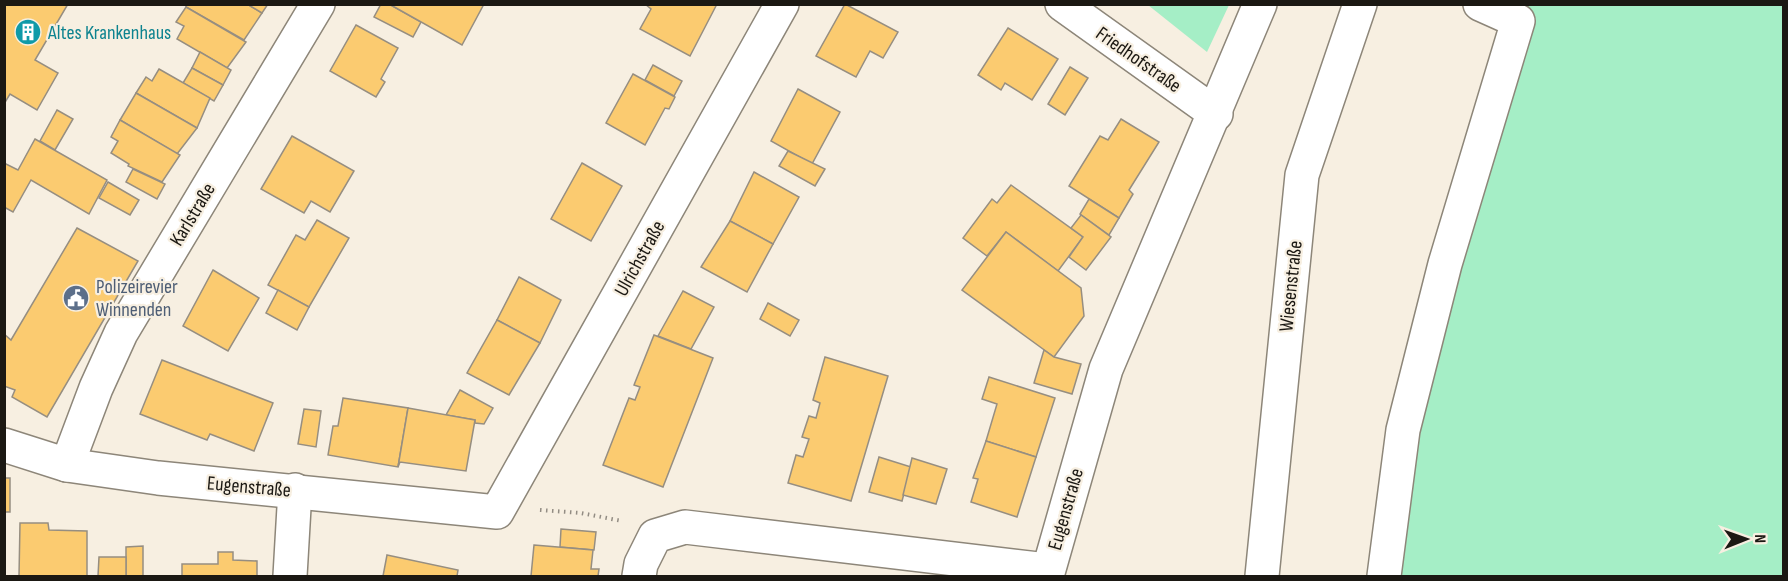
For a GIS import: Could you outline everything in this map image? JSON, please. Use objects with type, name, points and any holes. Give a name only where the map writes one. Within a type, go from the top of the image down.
[{"type":"street","name":"Karlstraße","points":[[67,465],[96,388],[121,333],[318,4]]},
{"type":"street","name":"Ulrichstraße","points":[[497,512],[782,4]]},
{"type":"street","name":"Friedhofstraße","points":[[1062,4],[1216,114]]},
{"type":"street","name":"Eugenstraße","points":[[639,576],[641,564],[655,536],[685,527],[1047,573],[1106,369],[1216,114],[1260,4]]},
{"type":"street","name":"Wiesenstraße","points":[[1262,576],[1302,175],[1360,4]]},
{"type":"street","points":[[1384,576],[1403,430],[1444,264],[1518,21],[1480,4]]},
{"type":"street","name":"Eugenstraße","points":[[4,446],[67,465],[158,478],[497,512]]},
{"type":"street","points":[[290,576],[295,490]]},
{"type":"path","points":[[550,510],[616,519]]},
{"type":"green space","points":[[1148,5],[1229,5],[1207,52]]},
{"type":"green space","points":[[1529,5],[1783,5],[1783,576],[1384,576],[1518,21]]},
{"type":"building","name":"Altes Krankenhaus","points":[[4,4],[68,4],[35,60],[58,73],[37,110],[10,94],[4,104]]},
{"type":"building","points":[[187,4],[247,4],[262,13],[244,40],[186,7]]},
{"type":"building","points":[[247,4],[268,4],[262,13]]},
{"type":"building","points":[[381,4],[389,4],[421,22],[413,37],[374,17]]},
{"type":"building","points":[[389,4],[484,4],[462,45]]},
{"type":"building","points":[[645,4],[717,4],[690,56],[640,29],[651,9]]},
{"type":"building","points":[[845,4],[898,32],[883,58],[870,51],[856,77],[816,56]]},
{"type":"building","points":[[186,7],[246,42],[227,68],[177,39],[184,26],[176,22]]},
{"type":"building","points":[[356,25],[398,48],[381,79],[385,82],[376,97],[330,71]]},
{"type":"building","points":[[1008,28],[1058,59],[1032,100],[1005,83],[1001,90],[978,75]]},
{"type":"building","points":[[200,52],[231,70],[223,85],[192,68]]},
{"type":"building","points":[[653,65],[682,81],[674,96],[645,80]]},
{"type":"building","points":[[1070,67],[1088,78],[1065,115],[1048,104]]},
{"type":"building","points":[[192,68],[223,85],[214,101],[183,83]]},
{"type":"building","points":[[159,69],[210,98],[197,128],[136,93],[146,77],[152,81]]},
{"type":"building","points":[[633,74],[675,97],[669,109],[665,108],[645,145],[606,123]]},
{"type":"building","points":[[798,89],[840,112],[812,164],[771,141]]},
{"type":"building","points":[[136,93],[197,128],[177,154],[120,120]]},
{"type":"building","points":[[57,110],[73,119],[55,150],[40,141]]},
{"type":"building","points":[[1121,119],[1159,142],[1129,190],[1133,194],[1119,218],[1069,186],[1100,136],[1108,140]]},
{"type":"building","points":[[120,120],[180,155],[162,182],[128,166],[129,164],[111,153],[118,141],[111,137]]},
{"type":"building","points":[[292,136],[354,171],[330,212],[311,201],[304,213],[261,189]]},
{"type":"building","points":[[35,139],[107,180],[89,214],[31,180],[13,212],[4,207],[4,163],[18,170]]},
{"type":"building","points":[[788,151],[825,169],[815,186],[779,166]]},
{"type":"building","points":[[582,163],[622,186],[591,241],[551,219]]},
{"type":"building","points":[[133,169],[165,184],[157,199],[126,182]]},
{"type":"building","points":[[754,172],[799,197],[773,244],[730,221]]},
{"type":"building","points":[[108,182],[139,200],[130,215],[99,198]]},
{"type":"building","points":[[1011,185],[1083,237],[1058,271],[1006,232],[987,256],[963,238],[992,199],[997,203]]},
{"type":"building","points":[[1089,199],[1119,218],[1109,235],[1080,214]]},
{"type":"building","points":[[1081,215],[1111,237],[1086,270],[1069,257],[1083,237],[1071,228]]},
{"type":"building","points":[[317,220],[349,238],[309,307],[268,285],[296,235],[305,240]]},
{"type":"building","points":[[730,221],[773,244],[747,292],[701,267]]},
{"type":"building","name":"Polizeirevier Winnenden","points":[[77,228],[138,261],[47,417],[12,397],[15,390],[4,386],[4,334],[11,340]]},
{"type":"building","points":[[1006,232],[1081,288],[1084,316],[1054,357],[962,290]]},
{"type":"building","points":[[213,270],[259,298],[228,351],[183,326]]},
{"type":"building","points":[[519,277],[561,300],[540,343],[497,320]]},
{"type":"building","points":[[278,290],[309,307],[297,330],[266,313]]},
{"type":"building","points":[[683,291],[714,307],[691,349],[658,336]]},
{"type":"building","points":[[768,303],[799,320],[790,336],[760,319]]},
{"type":"building","points":[[497,320],[540,343],[509,395],[467,373]]},
{"type":"building","points":[[654,335],[713,358],[663,487],[603,465],[629,398],[635,400],[640,387],[634,385]]},
{"type":"building","points":[[1044,350],[1054,357],[1081,364],[1072,394],[1034,383]]},
{"type":"building","points":[[825,357],[888,376],[851,501],[788,483],[796,455],[803,457],[809,439],[802,437],[809,416],[816,418],[820,403],[813,400]]},
{"type":"building","points":[[162,360],[273,403],[254,451],[210,434],[207,440],[140,414]]},
{"type":"building","points":[[989,377],[1055,398],[1036,457],[986,441],[997,404],[982,399]]},
{"type":"building","points":[[460,390],[493,408],[484,424],[475,423],[475,420],[446,415]]},
{"type":"building","points":[[343,398],[408,408],[398,467],[328,455],[333,426],[338,426]]},
{"type":"building","points":[[408,408],[475,420],[466,471],[400,462],[398,467]]},
{"type":"building","points":[[304,409],[321,411],[316,447],[298,444]]},
{"type":"building","points":[[986,441],[1036,457],[1017,517],[971,502],[978,479],[973,478]]},
{"type":"building","points":[[879,457],[911,467],[902,501],[869,492]]},
{"type":"building","points":[[912,458],[947,469],[936,504],[903,495]]},
{"type":"building","points":[[4,478],[10,478],[10,512],[4,512]]},
{"type":"building","points":[[20,523],[48,523],[49,530],[87,531],[87,576],[19,576]]},
{"type":"building","points":[[561,529],[596,532],[594,550],[560,547]]},
{"type":"building","points":[[534,545],[593,550],[591,569],[599,569],[598,576],[531,576]]},
{"type":"building","points":[[143,546],[143,576],[126,576],[126,547]]},
{"type":"building","points":[[218,552],[233,552],[233,560],[257,561],[257,576],[182,576],[182,564],[218,564]]},
{"type":"building","points":[[387,555],[458,570],[457,576],[383,576]]},
{"type":"building","points":[[99,557],[126,557],[126,576],[98,576]]},
{"type":"place","name":"Altes Krankenhaus","points":[[28,32]]},
{"type":"place","name":"Polizeirevier Winnenden","points":[[76,298]]}]
